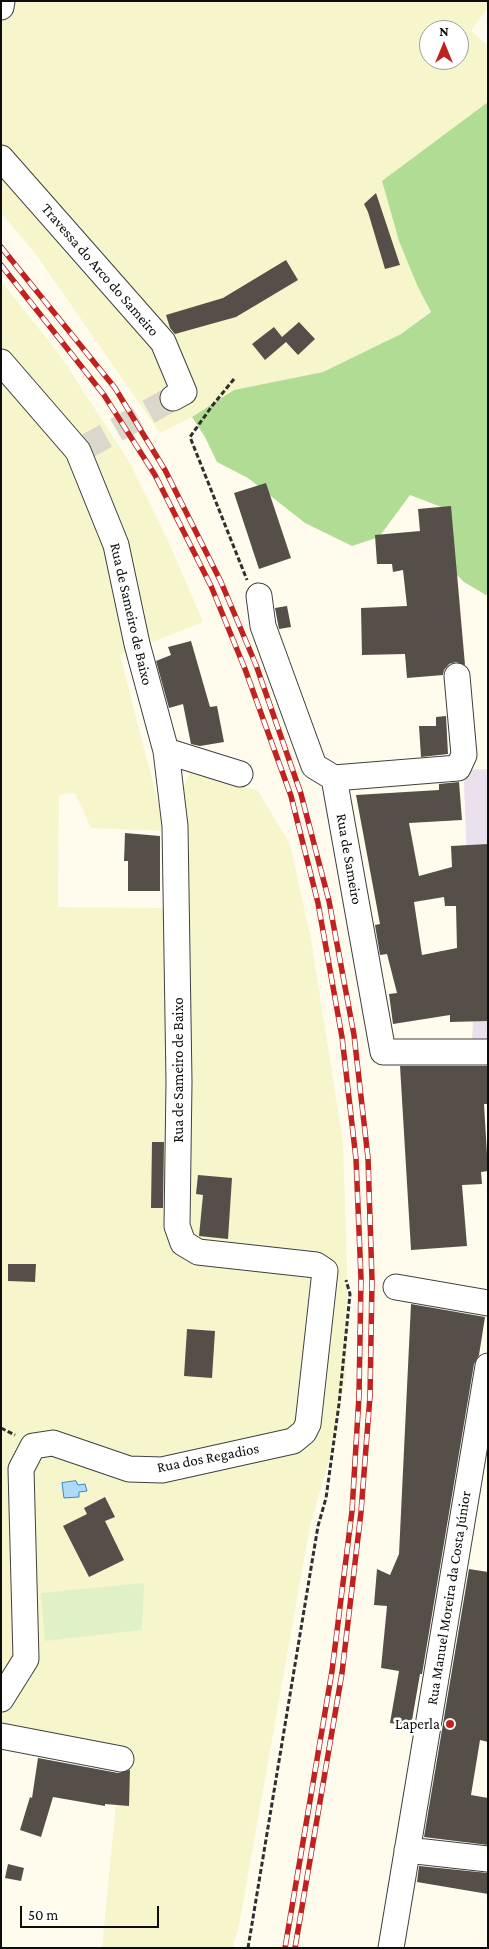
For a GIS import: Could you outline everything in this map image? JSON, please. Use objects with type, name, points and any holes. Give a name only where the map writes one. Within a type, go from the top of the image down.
[{"type":"street","points":[[1,7],[2,1]]},
{"type":"street","name":"Travessa do Arco do Sameiro","points":[[1,158],[163,342],[178,395]]},
{"type":"street","name":"Rua de Sameiro de Baixo","points":[[1,362],[81,450],[116,545],[137,644],[166,751],[175,826],[179,1082],[177,1226],[183,1243],[198,1252],[316,1265],[335,1273]]},
{"type":"street","points":[[259,596],[263,626],[314,766],[334,778],[458,768],[464,755],[457,676]]},
{"type":"street","points":[[166,751],[240,774]]},
{"type":"street","name":"Rua de Sameiro","points":[[334,778],[383,1052],[488,1052]]},
{"type":"street","name":"Rua dos Regadios","points":[[1,1699],[26,1659],[20,1469],[33,1446],[53,1443],[129,1469],[162,1470],[293,1441],[304,1432],[308,1424],[335,1273]]},
{"type":"street","points":[[396,1287],[488,1303]]},
{"type":"street","name":"Rua Manuel Moreira da Costa Júnior","points":[[391,1948],[488,1366]]},
{"type":"street","points":[[1,1736],[121,1758]]},
{"type":"street","points":[[407,1850],[488,1859]]},
{"type":"path","points":[[234,379],[190,437],[254,596],[259,596]]},
{"type":"path","points":[[248,1948],[318,1526],[326,1498],[339,1404],[350,1294],[335,1273]]},
{"type":"shaded area","points":[[488,769],[488,1041],[472,1041],[473,1021],[464,783],[466,770]]},
{"type":"green space","points":[[1,1],[488,1],[488,7],[471,31],[488,46],[488,102],[382,182],[399,241],[417,285],[431,311],[401,334],[323,372],[234,390],[192,417],[160,433],[35,253],[1,213]]},
{"type":"green space","points":[[488,102],[488,595],[486,595],[464,582],[451,569],[444,508],[410,495],[379,537],[352,546],[305,523],[248,478],[217,462],[205,437],[192,417],[234,390],[323,372],[401,334],[431,312],[417,285],[399,241],[382,181]]},
{"type":"green space","points":[[1,281],[59,354],[129,461],[169,543],[203,622],[120,655],[165,830],[191,770],[258,791],[290,844],[311,939],[343,1142],[347,1266],[346,1375],[331,1454],[310,1526],[238,1931],[232,1948],[102,1948],[118,1782],[112,1751],[1,1722]],"holes":[[[75,793],[91,828],[165,831],[166,908],[58,907],[59,795]]]},
{"type":"green space","points":[[144,1583],[142,1630],[45,1641],[41,1593]]},
{"type":"water","points":[[76,1481],[78,1485],[85,1484],[87,1491],[79,1492],[79,1497],[64,1498],[62,1483]]},
{"type":"building","points":[[376,193],[400,265],[385,269],[364,204]]},
{"type":"building","points":[[286,260],[298,280],[236,317],[175,334],[170,328],[166,315],[223,298]]},
{"type":"building","points":[[299,322],[315,339],[298,355],[286,342],[265,360],[252,344],[274,327],[282,337]]},
{"type":"building","points":[[266,483],[291,558],[259,569],[234,493]]},
{"type":"building","points":[[451,506],[465,665],[456,662],[449,664],[444,670],[443,675],[407,678],[405,654],[362,655],[361,608],[407,606],[403,570],[393,572],[392,564],[377,564],[375,535],[420,531],[418,509]]},
{"type":"building","points":[[287,606],[291,627],[279,629],[275,608]]},
{"type":"building","points":[[191,641],[210,707],[217,706],[224,742],[200,746],[191,744],[183,704],[169,708],[156,661],[171,655],[168,647]]},
{"type":"building","points":[[446,716],[448,754],[421,757],[419,726],[436,726],[436,717]]},
{"type":"building","points":[[459,782],[462,820],[409,823],[419,876],[452,867],[451,846],[488,844],[488,1021],[450,1022],[450,1015],[393,1024],[389,994],[397,993],[387,954],[380,955],[375,925],[380,924],[356,795],[439,790],[439,784]],"holes":[[[444,897],[445,906],[456,906],[457,948],[422,955],[414,902]]]},
{"type":"building","points":[[125,833],[160,836],[160,891],[128,891],[128,861],[124,861]]},
{"type":"building","points":[[400,1066],[488,1066],[488,1104],[484,1104],[488,1171],[481,1172],[482,1184],[462,1185],[467,1246],[411,1250]]},
{"type":"building","points":[[152,1142],[164,1142],[163,1208],[151,1208]]},
{"type":"building","points":[[198,1175],[232,1178],[228,1239],[199,1236],[203,1195],[196,1194]]},
{"type":"building","points":[[8,1264],[36,1264],[35,1282],[8,1281]]},
{"type":"building","points":[[411,1304],[485,1317],[479,1355],[474,1364],[422,1674],[420,1674],[411,1726],[390,1723],[399,1671],[381,1668],[387,1606],[374,1605],[377,1569],[390,1575],[399,1554]]},
{"type":"building","points":[[187,1329],[215,1331],[212,1378],[184,1376]]},
{"type":"building","points":[[105,1497],[115,1517],[105,1521],[124,1560],[89,1577],[63,1526],[87,1514],[84,1508]]},
{"type":"building","points":[[469,1569],[488,1572],[488,1742],[480,1740],[471,1795],[488,1798],[488,1845],[424,1837]]},
{"type":"building","points":[[38,1758],[118,1773],[130,1770],[129,1806],[105,1804],[105,1806],[53,1797],[41,1837],[20,1830],[30,1797],[32,1798]]},
{"type":"building","points":[[8,1864],[24,1868],[21,1881],[5,1878]]},
{"type":"building","points":[[419,1866],[488,1873],[488,1894],[417,1882]]},
{"type":"tunnel","points":[[84,448],[173,398]]},
{"type":"railway","points":[[1,247],[115,388],[165,470],[221,582],[256,665],[301,794],[329,901],[354,1035],[368,1158],[372,1280],[370,1396],[361,1512],[342,1673],[295,1948]]},
{"type":"railway","points":[[1,265],[104,395],[155,475],[211,586],[245,669],[291,796],[318,903],[342,1037],[356,1159],[361,1278],[359,1396],[352,1511],[332,1671],[285,1948]]},
{"type":"place","name":"Laperla","points":[[450,1724]]}]
